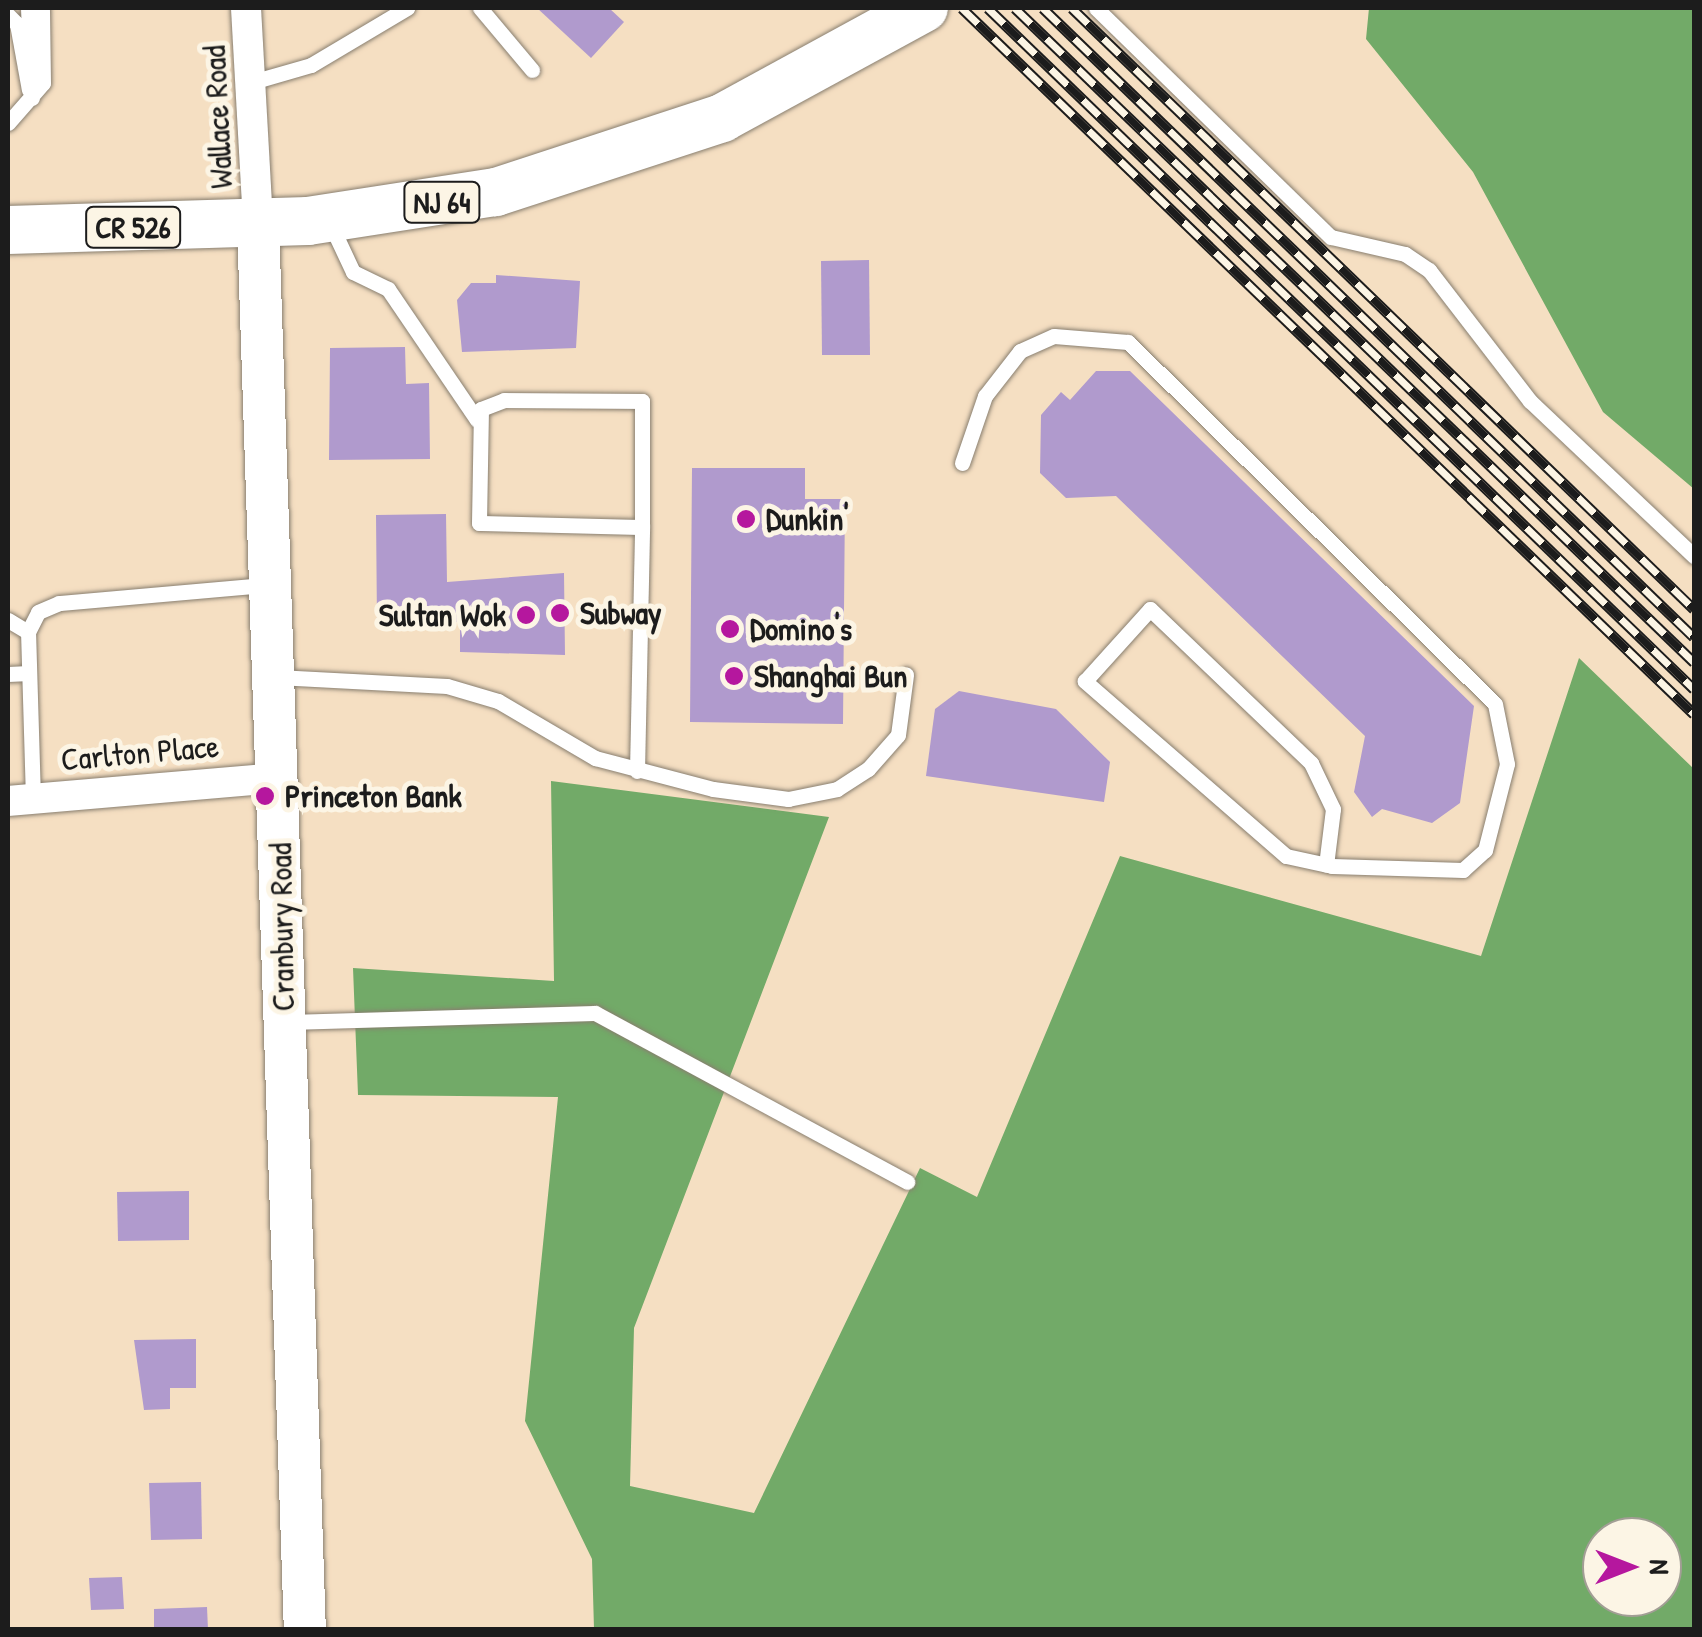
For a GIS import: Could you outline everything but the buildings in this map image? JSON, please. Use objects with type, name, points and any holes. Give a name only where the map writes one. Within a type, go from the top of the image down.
[{"type":"main road","name":"NJ 64","points":[[258,224],[328,219],[496,192],[662,142],[774,92],[920,10]]},
{"type":"main road","name":"CR 526","points":[[8,230],[258,224]]},
{"type":"street","name":"Wallace Road","points":[[246,8],[258,224]]},
{"type":"street","name":"Cranbury Road","points":[[258,224],[305,1630]]},
{"type":"street","name":"Carlton Place","points":[[20,800],[278,778]]},
{"type":"lane","points":[[28,8],[32,98]]},
{"type":"lane","points":[[8,123],[43,82],[42,8]]},
{"type":"lane","points":[[252,82],[311,65],[407,8]]},
{"type":"lane","points":[[480,8],[532,70]]},
{"type":"lane","points":[[1096,8],[1331,236],[1405,254],[1428,270],[1530,402],[1694,556]]},
{"type":"lane","points":[[8,15],[16,24],[20,67],[32,98]]},
{"type":"lane","points":[[328,219],[353,272],[388,289],[477,420],[479,523],[642,528]]},
{"type":"lane","points":[[962,463],[985,396],[1020,351],[1054,336],[1128,342],[1495,704],[1507,764],[1485,850],[1463,870],[1326,865],[1286,856],[1256,836],[1085,681],[1150,609],[1311,762],[1333,808],[1326,865]]},
{"type":"lane","points":[[477,420],[491,401],[642,402],[637,771]]},
{"type":"lane","points":[[20,800],[28,632],[38,612],[59,603],[269,585]]},
{"type":"lane","points":[[8,620],[28,632]]},
{"type":"lane","points":[[8,674],[28,672]]},
{"type":"lane","points":[[273,677],[447,686],[498,702],[595,758],[637,771],[788,798],[837,789],[868,769],[898,734],[906,675]]},
{"type":"lane","points":[[284,1022],[595,1013],[907,1182]]},
{"type":"green space","points":[[1369,8],[1694,8],[1694,489],[1603,412],[1473,172],[1366,39]]},
{"type":"green space","points":[[1579,658],[1694,769],[1694,1629],[594,1629],[592,1559],[525,1421],[558,1097],[358,1095],[353,968],[554,981],[551,781],[829,817],[634,1328],[630,1486],[754,1513],[920,1168],[977,1197],[1120,856],[1481,956]]},
{"type":"railway","points":[[962,8],[1694,714]]},
{"type":"railway","points":[[988,8],[1694,689]]},
{"type":"railway","points":[[1015,8],[1694,662]]},
{"type":"railway","points":[[1043,8],[1694,637]]},
{"type":"railway","points":[[1072,8],[1694,609]]},
{"type":"place","name":"Dunkin'","points":[[746,519]]},
{"type":"place","name":"Subway","points":[[560,613]]},
{"type":"place","name":"Sultan Wok","points":[[526,615]]},
{"type":"place","name":"Domino's","points":[[730,629]]},
{"type":"place","name":"Shanghai Bun","points":[[734,676]]},
{"type":"place","name":"Princeton Bank","points":[[265,796]]}]
